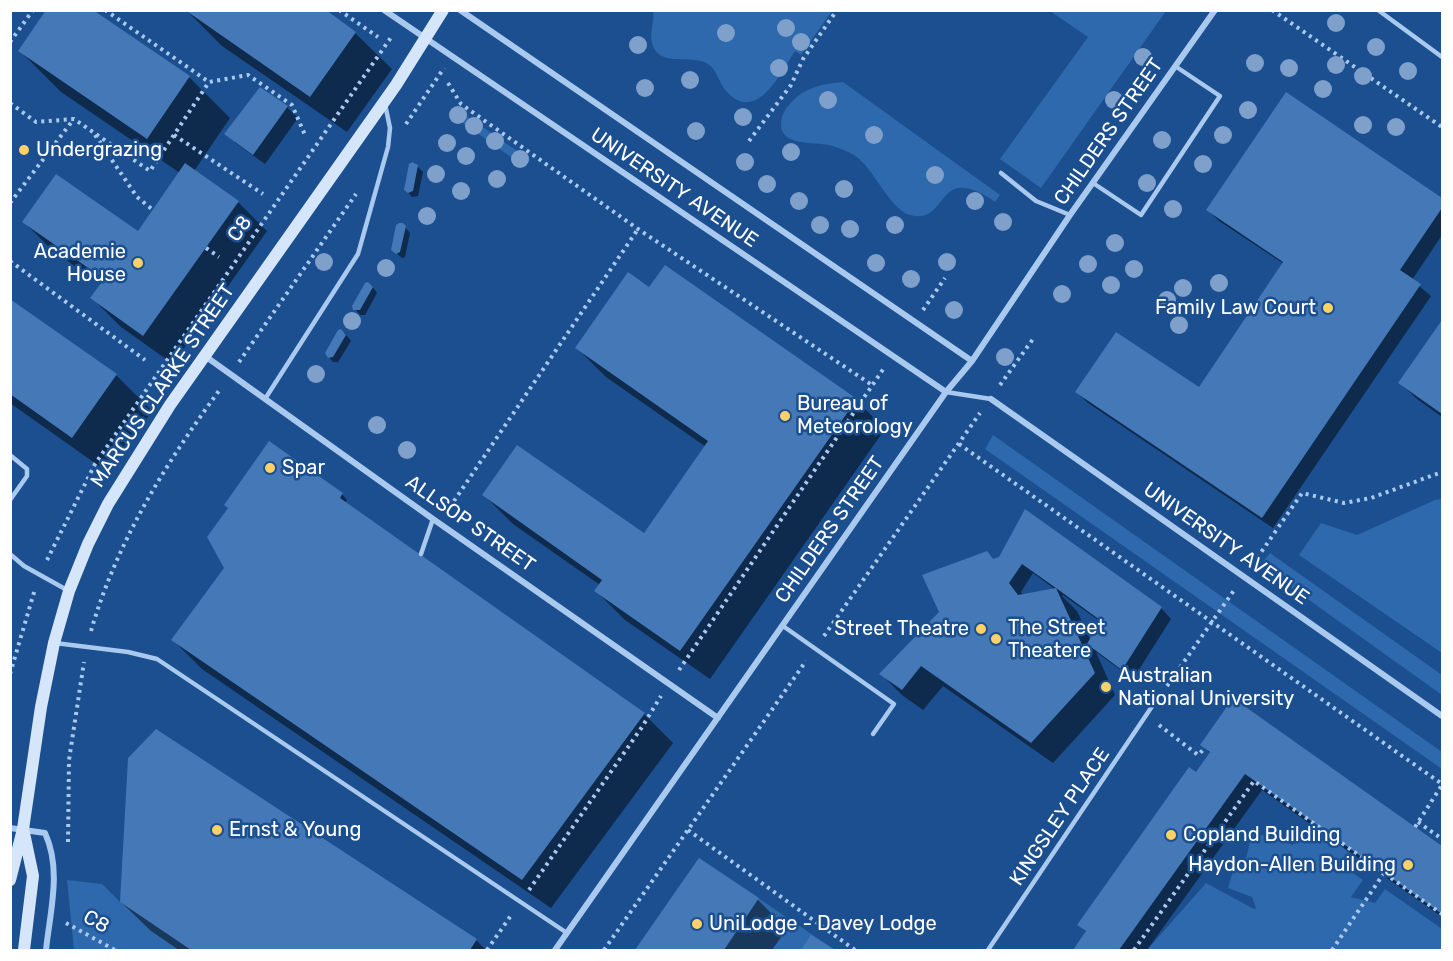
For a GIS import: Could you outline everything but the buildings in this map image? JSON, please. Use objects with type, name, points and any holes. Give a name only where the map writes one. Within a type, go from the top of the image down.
[{"type":"street","name":"UNIVERSITY AVENUE","points":[[384,10],[946,392]]},
{"type":"street","name":"MARCUS CLARKE STREET","points":[[10,880],[17,828],[54,643],[69,591],[88,544],[108,504],[148,437],[405,71],[443,10]]},
{"type":"street","name":"UNIVERSITY AVENUE","points":[[460,10],[972,361]]},
{"type":"street","name":"CHILDERS STREET","points":[[555,951],[946,392],[972,361],[1070,215],[1215,10]]},
{"type":"street","name":"ALLSOP STREET","points":[[205,356],[433,519],[718,717]]},
{"type":"street","name":"UNIVERSITY AVENUE","points":[[990,399],[1443,716]]},
{"type":"street","name":"MARCUS CLARKE STREET","points":[[17,828],[33,876],[24,951]]},
{"type":"street","points":[[17,828],[45,833],[53,857],[54,879],[46,951]]},
{"type":"lane","points":[[1378,10],[1443,57]]},
{"type":"lane","points":[[1093,183],[1141,215],[1220,96],[1175,66]]},
{"type":"lane","points":[[265,399],[329,301],[359,250],[388,147],[390,128],[384,101]]},
{"type":"lane","points":[[1001,173],[1036,201],[1070,215]]},
{"type":"lane","points":[[946,392],[990,399]]},
{"type":"lane","points":[[10,455],[27,470],[27,476],[10,500]]},
{"type":"lane","points":[[421,554],[433,519]]},
{"type":"lane","points":[[10,554],[24,566],[69,591]]},
{"type":"lane","points":[[783,626],[894,704],[873,734]]},
{"type":"lane","points":[[54,643],[128,652],[157,659],[567,933]]},
{"type":"lane","name":"KINGSLEY PLACE","points":[[988,951],[1158,699]]},
{"type":"path","points":[[10,42],[33,10]]},
{"type":"path","points":[[105,10],[209,82],[248,75],[292,105],[305,135]]},
{"type":"path","points":[[339,10],[378,37]]},
{"type":"path","points":[[749,141],[790,85],[803,59],[837,10]]},
{"type":"path","points":[[1272,10],[1443,127]]},
{"type":"path","name":"C8","points":[[94,464],[401,22]]},
{"type":"path","points":[[412,115],[436,80]]},
{"type":"path","points":[[10,103],[36,122],[74,119],[150,171],[209,82]]},
{"type":"path","points":[[447,83],[461,104],[639,229],[872,386]]},
{"type":"path","points":[[10,203],[74,119]]},
{"type":"path","points":[[93,132],[137,197],[153,210]]},
{"type":"path","points":[[174,135],[263,194]]},
{"type":"path","points":[[253,341],[357,193]]},
{"type":"path","points":[[454,501],[639,229]]},
{"type":"path","points":[[206,248],[219,256]]},
{"type":"path","points":[[10,261],[145,360]]},
{"type":"path","points":[[915,322],[945,278]]},
{"type":"path","points":[[487,951],[642,727],[669,683],[892,356]]},
{"type":"path","points":[[68,847],[69,760],[87,647],[101,596],[122,545],[162,473],[209,403]]},
{"type":"path","points":[[959,444],[1443,784],[1415,827]]},
{"type":"path","points":[[1158,699],[1302,493],[1344,503],[1371,498],[1443,472]]},
{"type":"path","points":[[1147,715],[1198,754],[1205,748]]},
{"type":"path","points":[[1134,951],[1254,781],[1443,914]]},
{"type":"path","points":[[1418,822],[1443,839]]},
{"type":"path","points":[[688,830],[855,951]]},
{"type":"path","points":[[1332,951],[1384,873]]},
{"type":"path","name":"C8","points":[[63,921],[115,951]]},
{"type":"shaded area","points":[[653,10],[832,11],[801,55],[795,51],[766,92],[757,99],[747,102],[737,100],[726,91],[708,64],[661,56],[651,39]]},
{"type":"shaded area","points":[[1050,11],[1166,11],[1041,188],[1000,159],[1088,37]]},
{"type":"shaded area","points":[[843,82],[1000,195],[995,202],[975,191],[962,188],[952,191],[932,212],[923,216],[910,215],[896,206],[864,164],[855,156],[829,145],[799,142],[786,136],[782,131],[782,118],[786,108],[795,98],[814,87]]},
{"type":"shaded area","points":[[458,110],[530,160],[525,167],[453,116]]},
{"type":"shaded area","points":[[993,435],[1442,752],[1442,769],[985,449]]},
{"type":"shaded area","points":[[1442,499],[1442,653],[1299,555],[1321,523],[1357,535],[1435,500]]},
{"type":"shaded area","points":[[1270,553],[1442,675],[1442,695],[1260,565]]},
{"type":"shaded area","points":[[1318,832],[1341,846],[1354,858],[1347,869],[1363,880],[1351,897],[1375,903],[1385,889],[1442,929],[1442,950],[1147,950],[1206,883],[1256,908],[1252,897],[1228,888],[1234,867],[1245,863],[1252,833],[1278,838],[1292,845]]},
{"type":"shaded area","name":"UniLodge - Davey Lodge","points":[[699,858],[835,950],[635,950]]},
{"type":"shaded area","points":[[67,880],[102,884],[120,902],[191,950],[74,950]]},
{"type":"place","name":"Undergrazing","points":[[24,150]]},
{"type":"place","name":"Academie House","points":[[138,263]]},
{"type":"place","name":"Family Law Court","points":[[1328,308]]},
{"type":"place","name":"Bureau of Meteorology","points":[[785,416]]},
{"type":"place","name":"Spar","points":[[270,468]]},
{"type":"place","name":"Street Theatre","points":[[981,629]]},
{"type":"place","name":"The Street Theatere","points":[[996,639]]},
{"type":"place","name":"Australian National University","points":[[1106,687]]},
{"type":"place","name":"Ernst & Young","points":[[217,830]]},
{"type":"place","name":"Copland Building","points":[[1171,835]]},
{"type":"place","name":"Haydon-Allen Building","points":[[1408,865]]},
{"type":"place","name":"UniLodge - Davey Lodge","points":[[697,924]]}]
